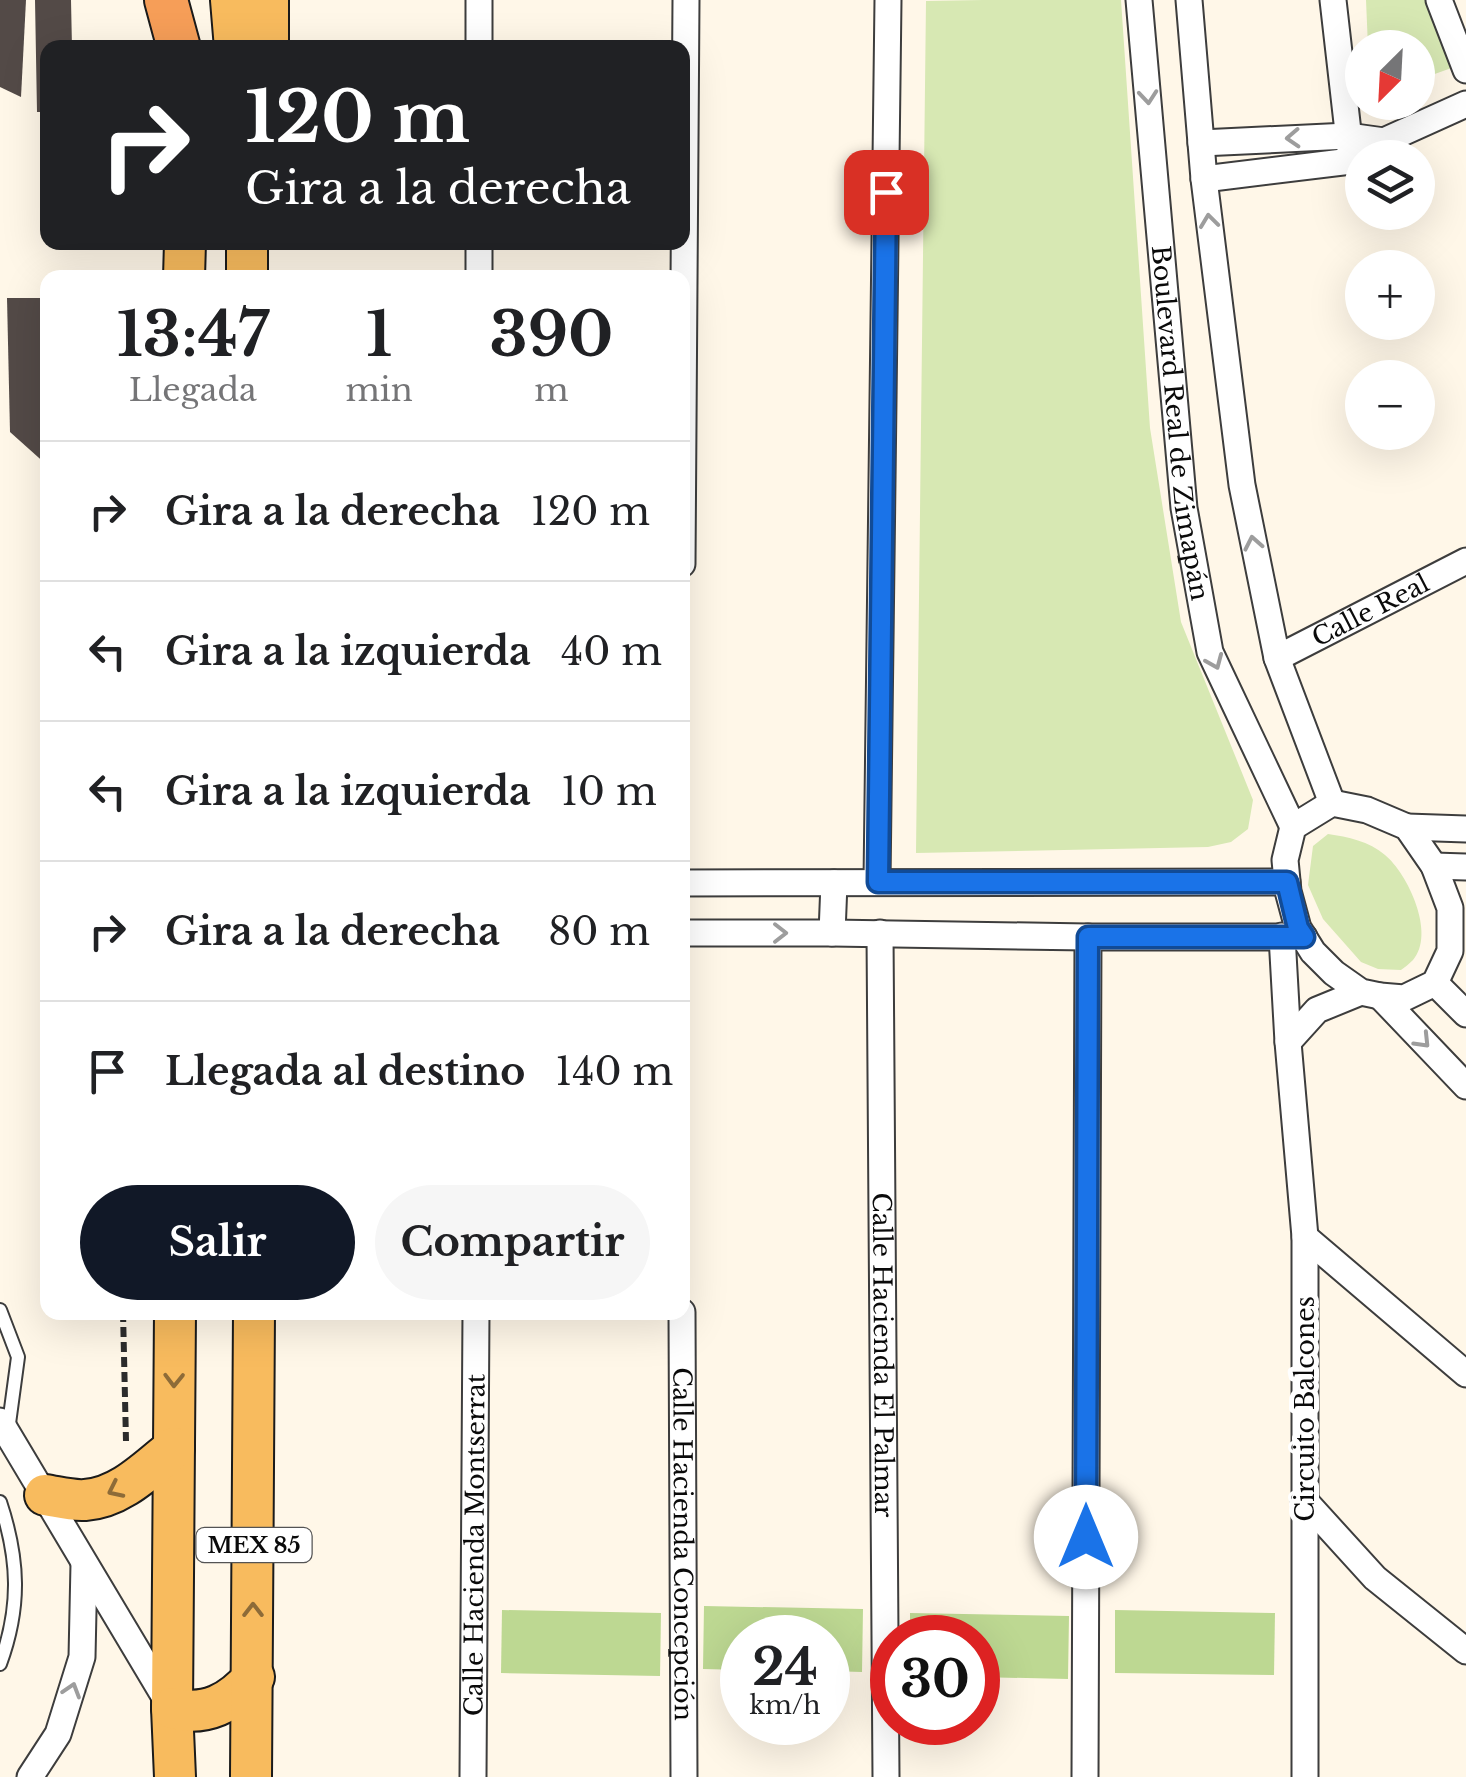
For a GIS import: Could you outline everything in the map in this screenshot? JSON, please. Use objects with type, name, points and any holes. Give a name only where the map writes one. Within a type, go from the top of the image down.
[{"type":"highway","points":[[166,0],[180,40]]},
{"type":"main road","points":[[184,40],[186,0]]},
{"type":"main road","points":[[230,0],[233,40]]},
{"type":"main road","points":[[268,0],[268,40]]},
{"type":"main road","name":"MEX 85","points":[[175,1320],[175,1777]]},
{"type":"main road","name":"MEX 85","points":[[252,1777],[254,1320]]},
{"type":"main road","points":[[45,1495],[82,1501],[104,1496],[129,1483],[174,1448]]},
{"type":"main road","points":[[172,1708],[191,1714],[216,1706],[242,1690],[254,1677]]},
{"type":"street","points":[[478,0],[478,40]]},
{"type":"street","points":[[686,0],[686,40]]},
{"type":"street","points":[[878,882],[888,0]]},
{"type":"street","name":"Boulevard Real de Zimapán","points":[[1139,0],[1184,508],[1210,652],[1293,827]]},
{"type":"street","name":"Boulevard Real de Zimapán","points":[[1189,0],[1204,179],[1242,486],[1276,658],[1332,803]]},
{"type":"street","points":[[1333,0],[1349,140]]},
{"type":"street","points":[[1439,0],[1466,70]]},
{"type":"street","points":[[1386,140],[1466,104]]},
{"type":"street","points":[[1201,143],[1345,148]]},
{"type":"street","points":[[1204,179],[1345,149]]},
{"type":"street","name":"Calle Real","points":[[1276,658],[1466,561]]},
{"type":"street","points":[[1293,937],[1298,928],[1285,860],[1293,827],[1332,803],[1368,810],[1407,827],[1466,829]]},
{"type":"street","points":[[1288,1042],[1317,1010],[1371,994],[1404,998],[1435,984],[1450,950],[1450,908],[1434,866],[1407,827]]},
{"type":"street","points":[[1434,866],[1466,867]]},
{"type":"street","points":[[690,883],[1287,882]]},
{"type":"street","points":[[832,932],[834,883]]},
{"type":"street","name":"Calle Hacienda El Palmar","points":[[880,933],[886,1777]]},
{"type":"street","points":[[690,934],[1293,937],[1334,973],[1371,994],[1466,1086]]},
{"type":"street","points":[[1085,1777],[1088,937]]},
{"type":"street","name":"Circuito Balcones","points":[[1293,937],[1288,1042],[1305,1237],[1307,1775]]},
{"type":"street","points":[[1435,984],[1466,1014]]},
{"type":"street","points":[[1305,1237],[1466,1374]]},
{"type":"street","name":"Calle Hacienda Montserrat","points":[[474,1777],[476,1320]]},
{"type":"street","name":"Calle Hacienda Concepción","points":[[682,1320],[684,1777]]},
{"type":"street","points":[[4,1427],[172,1708]]},
{"type":"street","points":[[1304,1500],[1374,1578],[1466,1651]]},
{"type":"street","points":[[30,1777],[58,1734],[82,1656],[84,1562]]},
{"type":"lane","points":[[0,1310],[18,1357],[4,1427]]},
{"type":"lane","points":[[0,1502],[14,1552],[14,1608],[0,1664]]},
{"type":"path","points":[[124,1320],[124,1424]]},
{"type":"green space","points":[[1121,0],[1150,428],[1181,622],[1253,800],[1248,829],[1231,842],[1208,847],[916,853],[926,1]]},
{"type":"green space","points":[[1366,0],[1427,0],[1457,66],[1435,74],[1435,30],[1367,30]]},
{"type":"green space","points":[[1328,834],[1358,840],[1379,850],[1394,864],[1410,890],[1422,935],[1413,960],[1401,970],[1378,969],[1361,962],[1323,919],[1308,885],[1313,846]]},
{"type":"green space","points":[[704,1606],[863,1609],[862,1672],[850,1672],[850,1615],[720,1615],[720,1669],[703,1669]]},
{"type":"green space","points":[[502,1610],[661,1613],[660,1676],[501,1673]]},
{"type":"green space","points":[[1115,1610],[1275,1613],[1274,1675],[1115,1673]]},
{"type":"green space","points":[[910,1613],[1069,1616],[1068,1679],[1000,1677],[1000,1615]]},
{"type":"building","points":[[0,0],[26,0],[21,97],[0,87]]},
{"type":"building","points":[[35,0],[71,0],[72,40],[40,40],[37,112]]},
{"type":"building","points":[[7,298],[40,298],[40,459],[10,432]]},
{"type":"route","points":[[886,192],[878,882],[1287,882],[1298,928],[1304,937],[1088,937],[1086,1537]]}]
